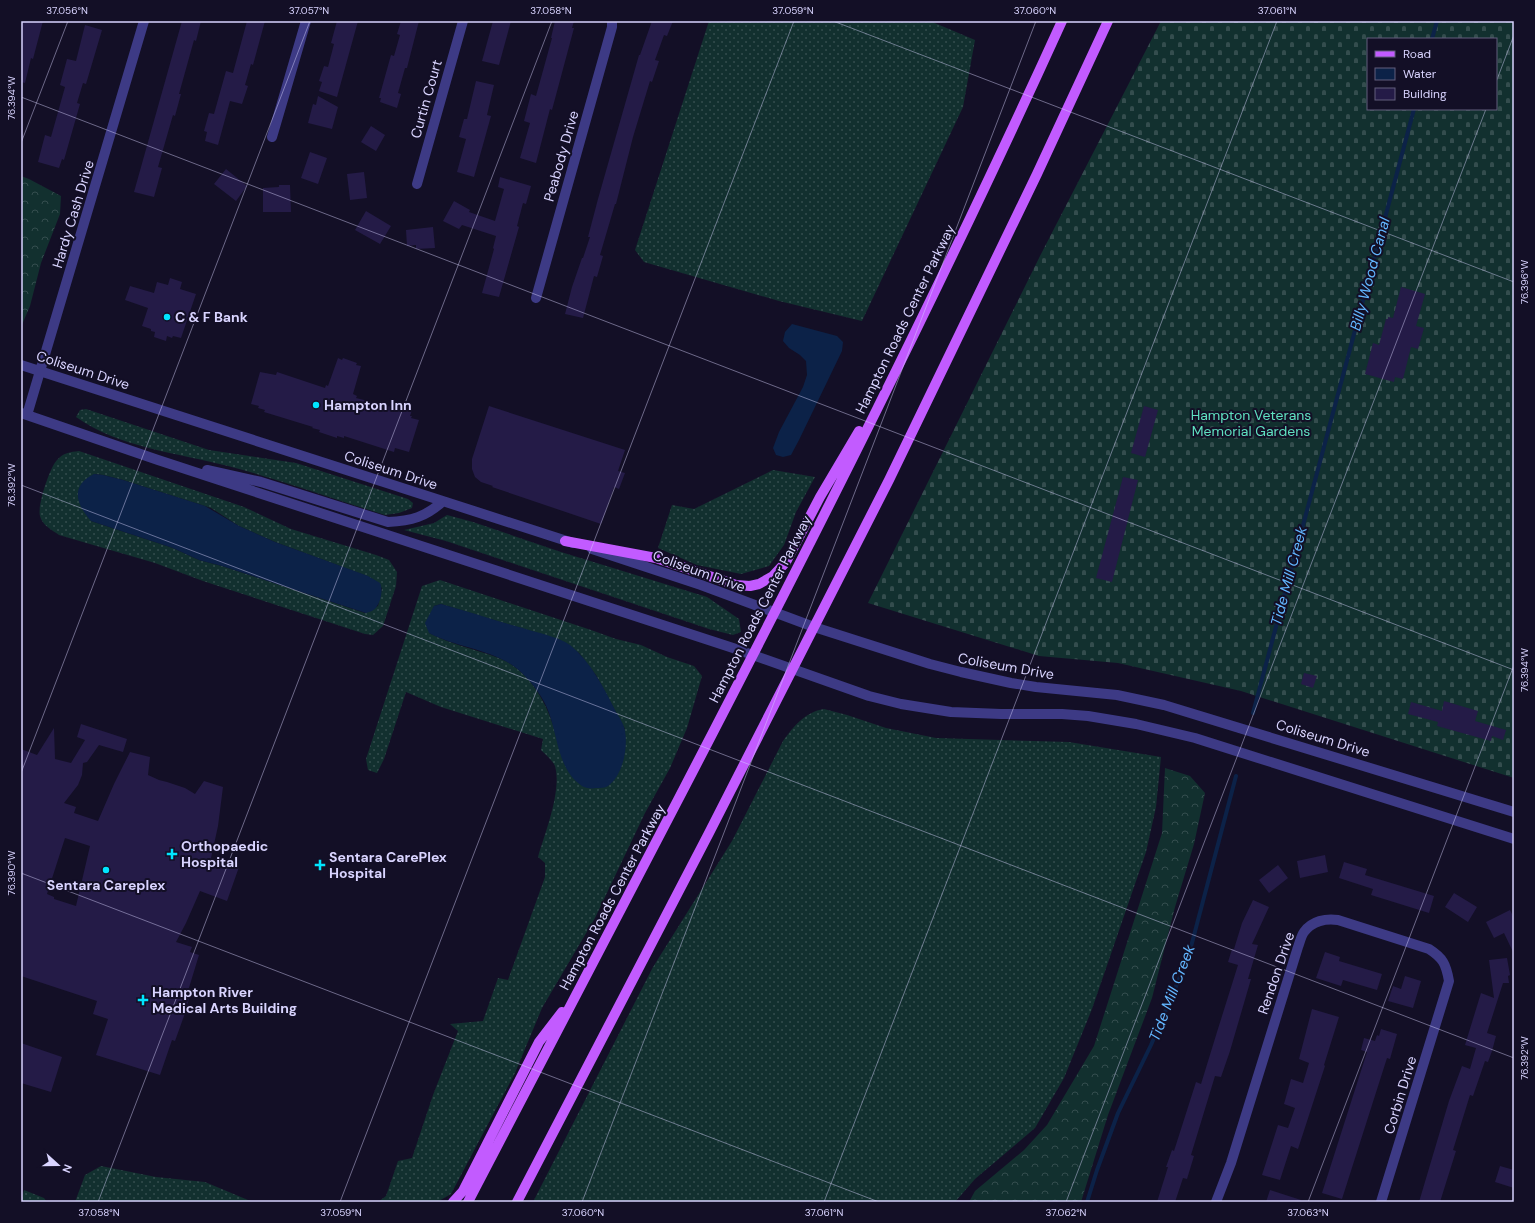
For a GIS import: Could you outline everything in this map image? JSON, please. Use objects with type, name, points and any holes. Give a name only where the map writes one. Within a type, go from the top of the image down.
[{"type":"main road","name":"Hampton Roads Center Parkway","points":[[468,1202],[753,655],[903,358],[1005,147],[1062,21]]},
{"type":"main road","points":[[517,1202],[886,487],[1037,174],[1108,21]]},
{"type":"main road","points":[[565,541],[656,558],[736,585],[750,586],[766,581],[774,576],[786,562],[820,497],[903,358]]},
{"type":"main road","points":[[453,1202],[463,1192],[539,1042],[577,993]]},
{"type":"street","name":"Hardy Cash Drive","points":[[24,414],[40,371],[144,21]]},
{"type":"street","points":[[272,137],[306,21]]},
{"type":"street","name":"Curtin Court","points":[[417,184],[463,21]]},
{"type":"street","name":"Peabody Drive","points":[[536,298],[612,27],[612,21]]},
{"type":"street","name":"Coliseum Drive","points":[[21,365],[701,585],[814,627],[930,664],[980,677],[1036,687],[1117,695],[1171,707],[1514,812]]},
{"type":"street","points":[[24,414],[158,460],[753,655],[870,696],[901,704],[970,714],[1082,716],[1110,719],[1161,730],[1195,738],[1514,838]]},
{"type":"street","points":[[158,460],[261,482],[388,522],[402,522],[417,518],[432,511],[443,501]]},
{"type":"street","name":"Rendon Drive","points":[[1216,1202],[1231,1163],[1298,947],[1304,932],[1315,923],[1327,918],[1338,920],[1428,949],[1439,956],[1447,967],[1449,981],[1445,996]]},
{"type":"street","name":"Corbin Drive","points":[[1381,1202],[1445,996]]},
{"type":"green space","points":[[709,21],[930,21],[975,40],[963,107],[862,321],[779,301],[644,262],[635,250]]},
{"type":"green space","name":"Hampton Veterans Memorial Gardens","points":[[1161,21],[1514,21],[1514,778],[1241,691],[1118,663],[1039,656],[868,603],[1040,256]]},
{"type":"green space","points":[[21,176],[61,196],[60,214],[41,263],[30,306],[21,327]]},
{"type":"green space","points":[[86,409],[209,450],[296,463],[408,499],[413,503],[412,508],[399,513],[385,515],[248,471],[130,443],[111,436],[76,417],[80,410]]},
{"type":"green space","points":[[79,451],[244,507],[291,529],[389,560],[397,572],[396,586],[383,626],[373,635],[365,634],[203,581],[155,563],[59,535],[48,527],[41,519],[40,504],[54,464],[67,453]],"holes":[[[94,474],[103,475],[211,508],[239,526],[275,542],[367,576],[382,588],[378,606],[365,613],[222,566],[199,560],[173,548],[91,521]]]},
{"type":"green space","points":[[773,470],[815,477],[796,512],[784,545],[769,566],[741,574],[697,565],[658,548],[672,505],[694,509]]},
{"type":"green space","points":[[447,515],[707,597],[739,619],[741,632],[733,635],[709,629],[446,541],[404,530],[434,523]]},
{"type":"green space","points":[[440,580],[616,639],[641,645],[667,657],[694,666],[702,676],[687,728],[670,768],[645,813],[595,918],[542,1008],[515,1073],[451,1194],[437,1202],[378,1202],[386,1196],[398,1161],[412,1158],[433,1095],[458,1031],[450,1024],[483,1021],[498,978],[508,980],[545,877],[545,863],[538,857],[552,812],[557,776],[555,766],[541,750],[543,739],[441,707],[406,692],[384,759],[377,773],[368,770],[366,759],[422,586]],"holes":[[[441,604],[550,637],[579,653],[596,675],[625,729],[554,728],[546,706],[540,696],[526,677],[517,669],[496,657],[429,633],[434,606]]]},
{"type":"green space","points":[[824,709],[886,728],[936,738],[1069,742],[1161,757],[1156,807],[1146,852],[1092,1009],[1064,1078],[1035,1128],[975,1179],[955,1202],[533,1202],[653,967],[732,841],[783,741],[800,720],[811,713]]},
{"type":"green space","points":[[1165,768],[1190,776],[1205,793],[1194,844],[1175,907],[1152,998],[1108,1115],[1081,1202],[969,1202],[975,1191],[1024,1150],[1047,1125],[1094,1046],[1162,833]]},
{"type":"green space","points":[[101,1166],[156,1177],[205,1182],[256,1202],[75,1202],[85,1175]]},
{"type":"green space","points":[[24,1190],[44,1198],[47,1202],[21,1202]]},
{"type":"water","points":[[792,324],[837,336],[843,342],[842,351],[799,440],[791,455],[783,457],[776,455],[773,448],[779,432],[803,387],[807,375],[806,361],[789,348],[783,341],[785,332]]},
{"type":"water","points":[[94,474],[123,480],[205,506],[239,526],[275,542],[368,576],[380,583],[381,592],[378,604],[374,610],[366,613],[222,566],[199,560],[173,548],[91,521],[82,508],[78,496],[81,484]]},
{"type":"water","points":[[441,604],[552,637],[565,642],[578,652],[591,667],[602,685],[624,728],[626,745],[623,761],[617,775],[608,786],[601,788],[585,787],[574,779],[563,762],[552,722],[544,702],[522,673],[501,659],[453,643],[429,633],[425,623],[434,606]]},
{"type":"building","points":[[21,21],[43,21],[33,59],[31,58],[25,83],[21,82]]},
{"type":"building","points":[[182,21],[201,21],[196,41],[194,40],[179,94],[181,94],[175,116],[173,115],[158,167],[162,168],[154,197],[134,192]]},
{"type":"building","points":[[247,21],[265,21],[253,65],[251,64],[245,85],[248,86],[242,104],[230,101],[218,145],[205,141],[207,132],[204,131],[209,113],[214,114],[226,71],[233,73]]},
{"type":"building","points":[[337,21],[358,21],[337,97],[319,91],[322,82],[319,81],[324,66],[328,67],[334,44],[331,43]]},
{"type":"building","points":[[401,21],[419,21],[407,68],[405,68],[398,93],[401,94],[397,108],[380,102],[381,98],[379,98],[391,55],[394,56],[400,35],[397,34]]},
{"type":"building","points":[[493,21],[511,21],[499,65],[482,61]]},
{"type":"building","points":[[555,21],[574,21],[572,28],[574,28],[536,163],[520,158],[530,123],[524,121],[531,94],[536,96],[552,38]]},
{"type":"building","points":[[652,21],[673,21],[667,36],[664,35],[655,60],[659,61],[652,82],[650,81],[633,137],[616,204],[600,255],[603,256],[597,277],[594,276],[583,318],[565,314],[572,287],[590,237],[588,237],[598,199],[639,55]]},
{"type":"building","points":[[85,25],[102,30],[86,84],[83,83],[77,103],[80,104],[64,160],[62,159],[59,168],[38,162],[45,135],[51,137],[65,87],[60,85],[67,59],[76,61]]},
{"type":"building","points":[[476,81],[494,85],[487,115],[491,116],[474,177],[457,172],[466,139],[459,137],[464,119],[467,119]]},
{"type":"building","points":[[318,96],[338,107],[332,129],[308,123],[313,104],[316,105]]},
{"type":"building","points":[[371,126],[385,135],[376,151],[361,142]]},
{"type":"building","points":[[310,152],[327,158],[318,184],[301,178]]},
{"type":"building","points":[[226,169],[247,186],[236,201],[214,184]]},
{"type":"building","points":[[364,172],[367,198],[350,200],[347,174]]},
{"type":"building","points":[[500,177],[531,186],[526,204],[523,203],[517,226],[519,227],[499,297],[482,293],[496,236],[462,225],[459,229],[443,221],[454,201],[470,210],[469,212],[495,221],[504,189],[498,187]]},
{"type":"building","points":[[279,185],[290,185],[291,212],[263,212],[263,188],[279,187]]},
{"type":"building","points":[[366,211],[391,226],[380,244],[355,230]]},
{"type":"building","points":[[433,227],[435,248],[416,249],[416,245],[407,246],[406,230]]},
{"type":"building","name":"C & F Bank","points":[[170,278],[182,282],[180,289],[196,294],[181,338],[173,336],[172,338],[167,336],[166,341],[154,337],[155,332],[142,326],[148,308],[125,300],[130,286],[154,293],[157,282],[168,285]]},
{"type":"building","points":[[1401,287],[1425,294],[1416,326],[1424,328],[1418,349],[1411,347],[1403,379],[1395,377],[1394,382],[1365,374],[1373,343],[1379,345],[1386,319],[1388,319],[1388,317],[1393,318]]},
{"type":"building","name":"Hampton Inn","points":[[338,358],[342,360],[343,358],[361,366],[353,394],[357,396],[356,398],[392,407],[394,402],[402,402],[408,405],[412,410],[410,416],[412,416],[411,418],[419,420],[409,452],[395,448],[394,452],[344,436],[344,438],[337,436],[337,438],[319,432],[320,430],[312,428],[313,427],[264,412],[265,410],[258,408],[259,406],[251,404],[260,372],[276,375],[277,372],[325,388],[326,385],[328,386]]},
{"type":"building","points":[[489,406],[625,450],[618,471],[625,473],[619,489],[614,487],[601,524],[492,487],[493,486],[481,482],[475,477],[472,469],[472,459]]},
{"type":"building","points":[[1144,406],[1158,410],[1145,457],[1131,453]]},
{"type":"building","points":[[1123,477],[1138,480],[1112,582],[1096,578]]},
{"type":"building","points":[[1304,673],[1317,676],[1313,688],[1301,684]]},
{"type":"building","points":[[1444,701],[1478,711],[1475,721],[1506,730],[1503,740],[1492,736],[1491,741],[1437,726],[1438,722],[1408,714],[1411,702],[1442,711]]},
{"type":"building","points":[[81,724],[127,739],[123,752],[99,745],[87,762],[83,763],[82,775],[78,785],[64,803],[76,807],[74,813],[98,821],[130,752],[150,757],[148,775],[185,788],[195,794],[204,781],[223,787],[218,826],[211,858],[239,867],[227,901],[200,891],[176,942],[192,947],[190,952],[199,955],[188,991],[191,992],[184,1016],[175,1041],[172,1040],[160,1075],[96,1055],[108,1019],[93,1014],[97,1001],[21,976],[21,749],[37,755],[54,728],[55,759],[71,763],[85,740],[77,737]],"holes":[[[65,838],[90,846],[76,906],[54,899],[54,897],[47,894]]]},
{"type":"building","points":[[1325,855],[1328,872],[1300,878],[1297,861]]},
{"type":"building","points":[[1344,862],[1367,869],[1365,875],[1434,896],[1429,913],[1371,895],[1373,889],[1339,878]]},
{"type":"building","points":[[1278,865],[1288,878],[1269,893],[1259,880]]},
{"type":"building","points":[[1454,893],[1477,907],[1468,922],[1445,907]]},
{"type":"building","points":[[1253,900],[1269,907],[1252,944],[1258,945],[1248,979],[1251,979],[1230,1051],[1221,1077],[1215,1076],[1191,1155],[1194,1156],[1187,1179],[1183,1178],[1175,1202],[1157,1202],[1168,1167],[1166,1167],[1172,1150],[1174,1151],[1196,1082],[1201,1084],[1238,965],[1228,962],[1232,949],[1234,949],[1242,923]]},
{"type":"building","points":[[1510,910],[1514,918],[1514,954],[1504,933],[1494,938],[1486,922]]},
{"type":"building","points":[[1325,952],[1340,957],[1339,961],[1382,974],[1377,990],[1343,980],[1341,986],[1316,978]]},
{"type":"building","points":[[1507,958],[1510,975],[1508,976],[1509,983],[1503,983],[1487,1033],[1496,1036],[1492,1051],[1488,1062],[1485,1061],[1473,1096],[1470,1095],[1453,1150],[1456,1151],[1440,1202],[1419,1202],[1449,1101],[1462,1066],[1470,1069],[1476,1048],[1465,1045],[1481,993],[1494,998],[1489,960]]},
{"type":"building","points":[[1405,976],[1421,981],[1413,1008],[1388,1001],[1393,986],[1401,989]]},
{"type":"building","points":[[1312,1009],[1339,1017],[1298,1149],[1291,1146],[1280,1180],[1262,1175],[1278,1125],[1288,1128],[1295,1108],[1284,1104],[1291,1079],[1303,1083],[1309,1063],[1299,1059]]},
{"type":"building","points":[[1381,1029],[1397,1034],[1390,1059],[1387,1058],[1342,1199],[1322,1193],[1367,1052],[1361,1050],[1364,1038],[1375,1041],[1377,1035],[1379,1036]]},
{"type":"building","points":[[21,1043],[62,1057],[51,1092],[21,1083]]},
{"type":"building","points":[[1500,1166],[1514,1170],[1514,1188],[1495,1182]]},
{"type":"building","points":[[1270,1190],[1301,1200],[1300,1202],[1266,1202]]},
{"type":"waterway","name":"Billy Wood Canal","points":[[1432,38],[1437,21]]},
{"type":"waterway","name":"Billy Wood Canal","points":[[1253,713],[1414,110]]},
{"type":"waterway","name":"Tide Mill Creek","points":[[1087,1202],[1118,1113],[1151,1045],[1188,958],[1236,776]]},
{"type":"place","name":"C & F Bank","points":[[167,317]]},
{"type":"place","name":"Hampton Inn","points":[[316,405]]},
{"type":"place","name":"Orthopaedic Hospital","points":[[172,854]]},
{"type":"place","name":"Sentara CarePlex Hospital","points":[[320,865]]},
{"type":"place","name":"Sentara Careplex","points":[[106,870]]},
{"type":"place","name":"Hampton River Medical Arts Building","points":[[143,1000]]}]
